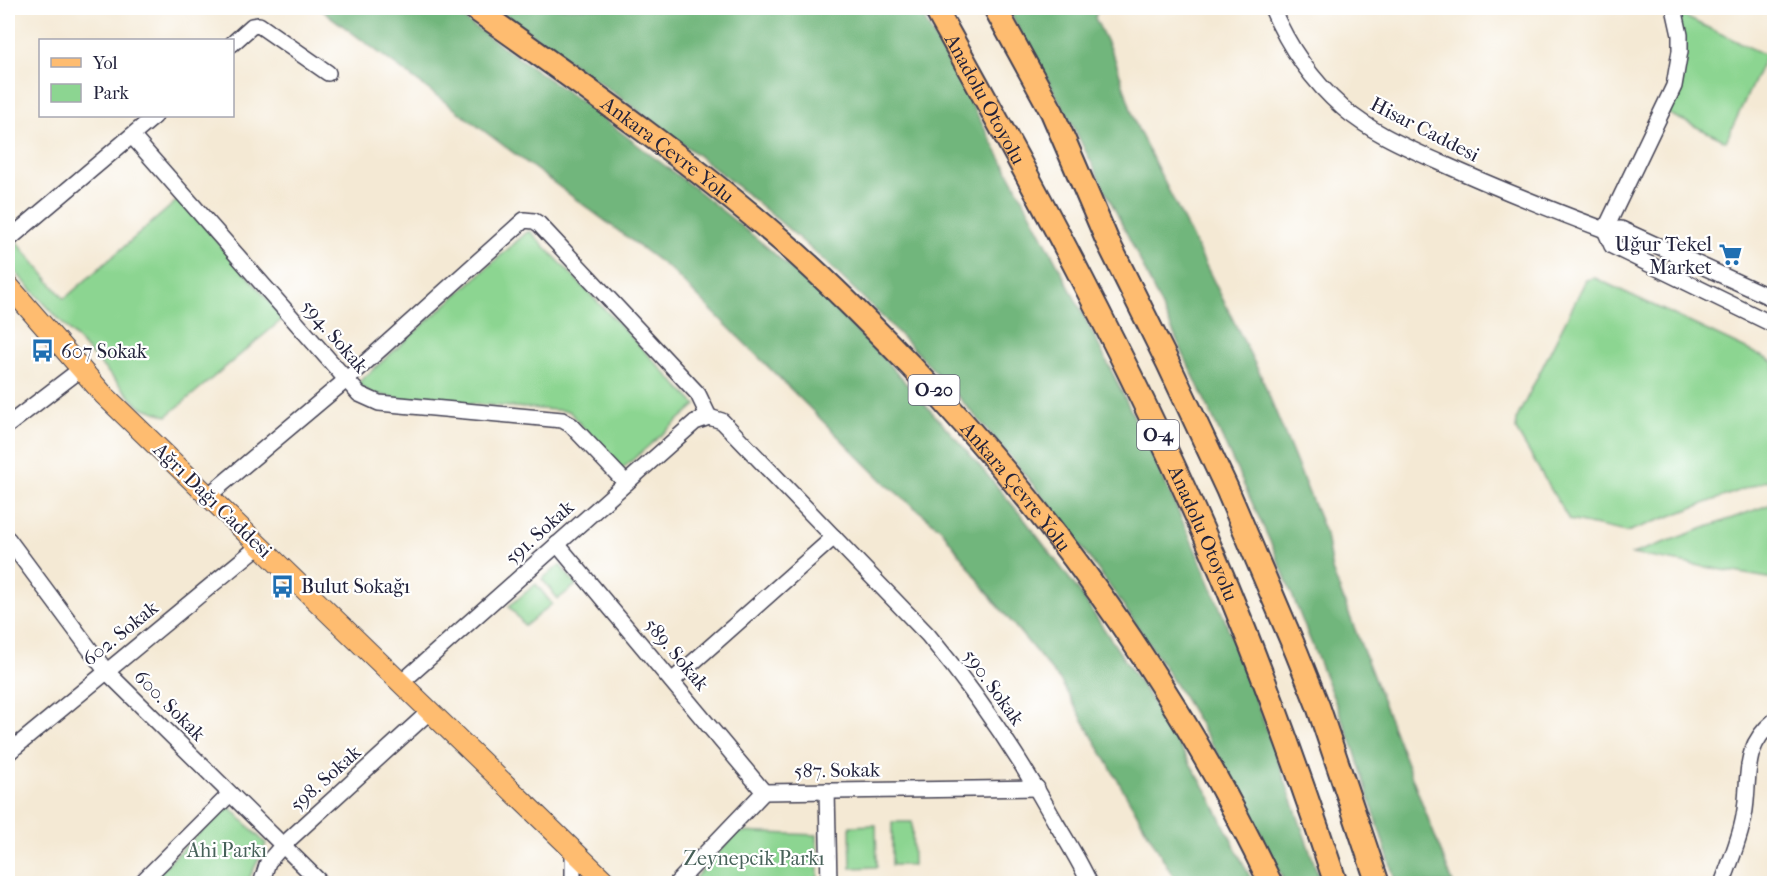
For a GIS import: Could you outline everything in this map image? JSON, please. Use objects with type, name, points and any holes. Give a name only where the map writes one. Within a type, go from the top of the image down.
[{"type":"highway","name":"Ankara Çevre Yolu","points":[[474,8],[696,170],[782,241],[861,314],[954,411],[1029,500],[1111,609],[1201,750],[1271,884]]},
{"type":"highway","name":"Anadolu Otoyolu","points":[[935,8],[1103,320],[1191,504],[1220,569],[1279,719],[1336,884]]},
{"type":"highway","name":"Anadolu Otoyolu","points":[[978,8],[1107,240]]},
{"type":"highway","points":[[995,8],[1052,112],[1107,240],[1227,489],[1296,651],[1337,760],[1378,884]]},
{"type":"main road","name":"Ağrı Dağı Caddesi","points":[[8,285],[104,394],[608,884]]},
{"type":"street","name":"Hisar Caddesi","points":[[1272,8],[1291,46],[1305,67],[1344,108],[1365,124],[1406,147],[1508,193],[1605,230],[1621,229],[1774,299]]},
{"type":"street","points":[[1605,230],[1674,86],[1680,51],[1680,35],[1674,8]]},
{"type":"street","points":[[234,42],[256,24],[264,27],[328,74]]},
{"type":"street","points":[[8,240],[154,117]]},
{"type":"street","name":"594. Sokak","points":[[132,136],[359,394],[379,403],[562,420],[571,425],[626,483]]},
{"type":"street","points":[[208,496],[346,380],[525,220],[539,224],[658,351],[698,394],[709,417]]},
{"type":"street","name":"Hisar Caddesi","points":[[1605,230],[1612,246],[1774,325]]},
{"type":"street","points":[[1698,288],[1708,267]]},
{"type":"street","points":[[8,425],[81,369]]},
{"type":"street","name":"591. Sokak","points":[[401,683],[695,422],[709,417]]},
{"type":"street","name":"590. Sokak","points":[[709,417],[722,422],[928,635],[960,672],[1037,788],[1090,884]]},
{"type":"street","points":[[672,681],[834,537]]},
{"type":"street","name":"600. Sokak","points":[[8,539],[106,671],[322,884]]},
{"type":"street","name":"589. Sokak","points":[[557,544],[764,792]]},
{"type":"street","name":"602. Sokak","points":[[8,753],[259,546]]},
{"type":"street","name":"598. Sokak","points":[[261,884],[268,862],[282,846],[430,711]]},
{"type":"street","points":[[1722,884],[1744,818],[1747,771],[1754,747],[1762,733],[1774,721]]},
{"type":"street","name":"587. Sokak","points":[[764,792],[1037,788]]},
{"type":"street","points":[[827,791],[829,884]]},
{"type":"street","points":[[676,884],[764,792]]},
{"type":"street","points":[[140,884],[230,794]]},
{"type":"street","points":[[573,849],[573,884]]},
{"type":"green space","points":[[319,8],[448,8],[584,104],[698,191],[768,248],[828,302],[884,359],[968,452],[1025,520],[1078,590],[1150,698],[1207,791],[1253,883],[1177,883],[1061,682],[994,601],[941,529],[886,484],[671,270]]},
{"type":"green space","points":[[495,8],[918,8],[1067,283],[1170,494],[1202,565],[1265,723],[1321,883],[1285,883],[1239,792],[1197,720],[1106,581],[1004,449],[892,326],[832,268],[752,198],[668,132]]},
{"type":"green space","points":[[1007,8],[1098,8],[1095,18],[1115,59],[1136,125],[1261,376],[1326,535],[1332,570],[1453,883],[1396,883],[1354,749],[1274,550],[1138,256],[1067,114]]},
{"type":"green space","points":[[1681,15],[1766,55],[1726,141],[1665,112]]},
{"type":"green space","points":[[180,198],[284,318],[167,416],[139,406],[8,264],[8,250],[16,241],[64,299]]},
{"type":"green space","points":[[530,231],[696,405],[622,469],[617,467],[569,411],[400,399],[371,393],[357,384]]},
{"type":"green space","points":[[1595,278],[1774,362],[1774,478],[1627,532],[1569,520],[1516,430],[1516,420],[1586,280]]},
{"type":"green space","points":[[1774,503],[1774,579],[1632,554]]},
{"type":"green space","points":[[560,565],[576,585],[558,599],[542,579]]},
{"type":"green space","points":[[536,584],[552,604],[525,626],[509,606]]},
{"type":"green space","name":"Ahi Parkı","points":[[228,805],[266,844],[247,883],[157,883],[157,874]]},
{"type":"green space","points":[[892,822],[912,822],[913,865],[892,865]]},
{"type":"green space","points":[[876,825],[877,867],[851,868],[850,826]]},
{"type":"green space","name":"Zeynepcik Parkı","points":[[738,832],[817,835],[818,883],[690,883]]},
{"type":"place","name":"Uğur Tekel Market","points":[[1730,255]]},
{"type":"place","name":"607 Sokak","points":[[43,351]]},
{"type":"place","name":"Bulut Sokağı","points":[[283,586]]}]
